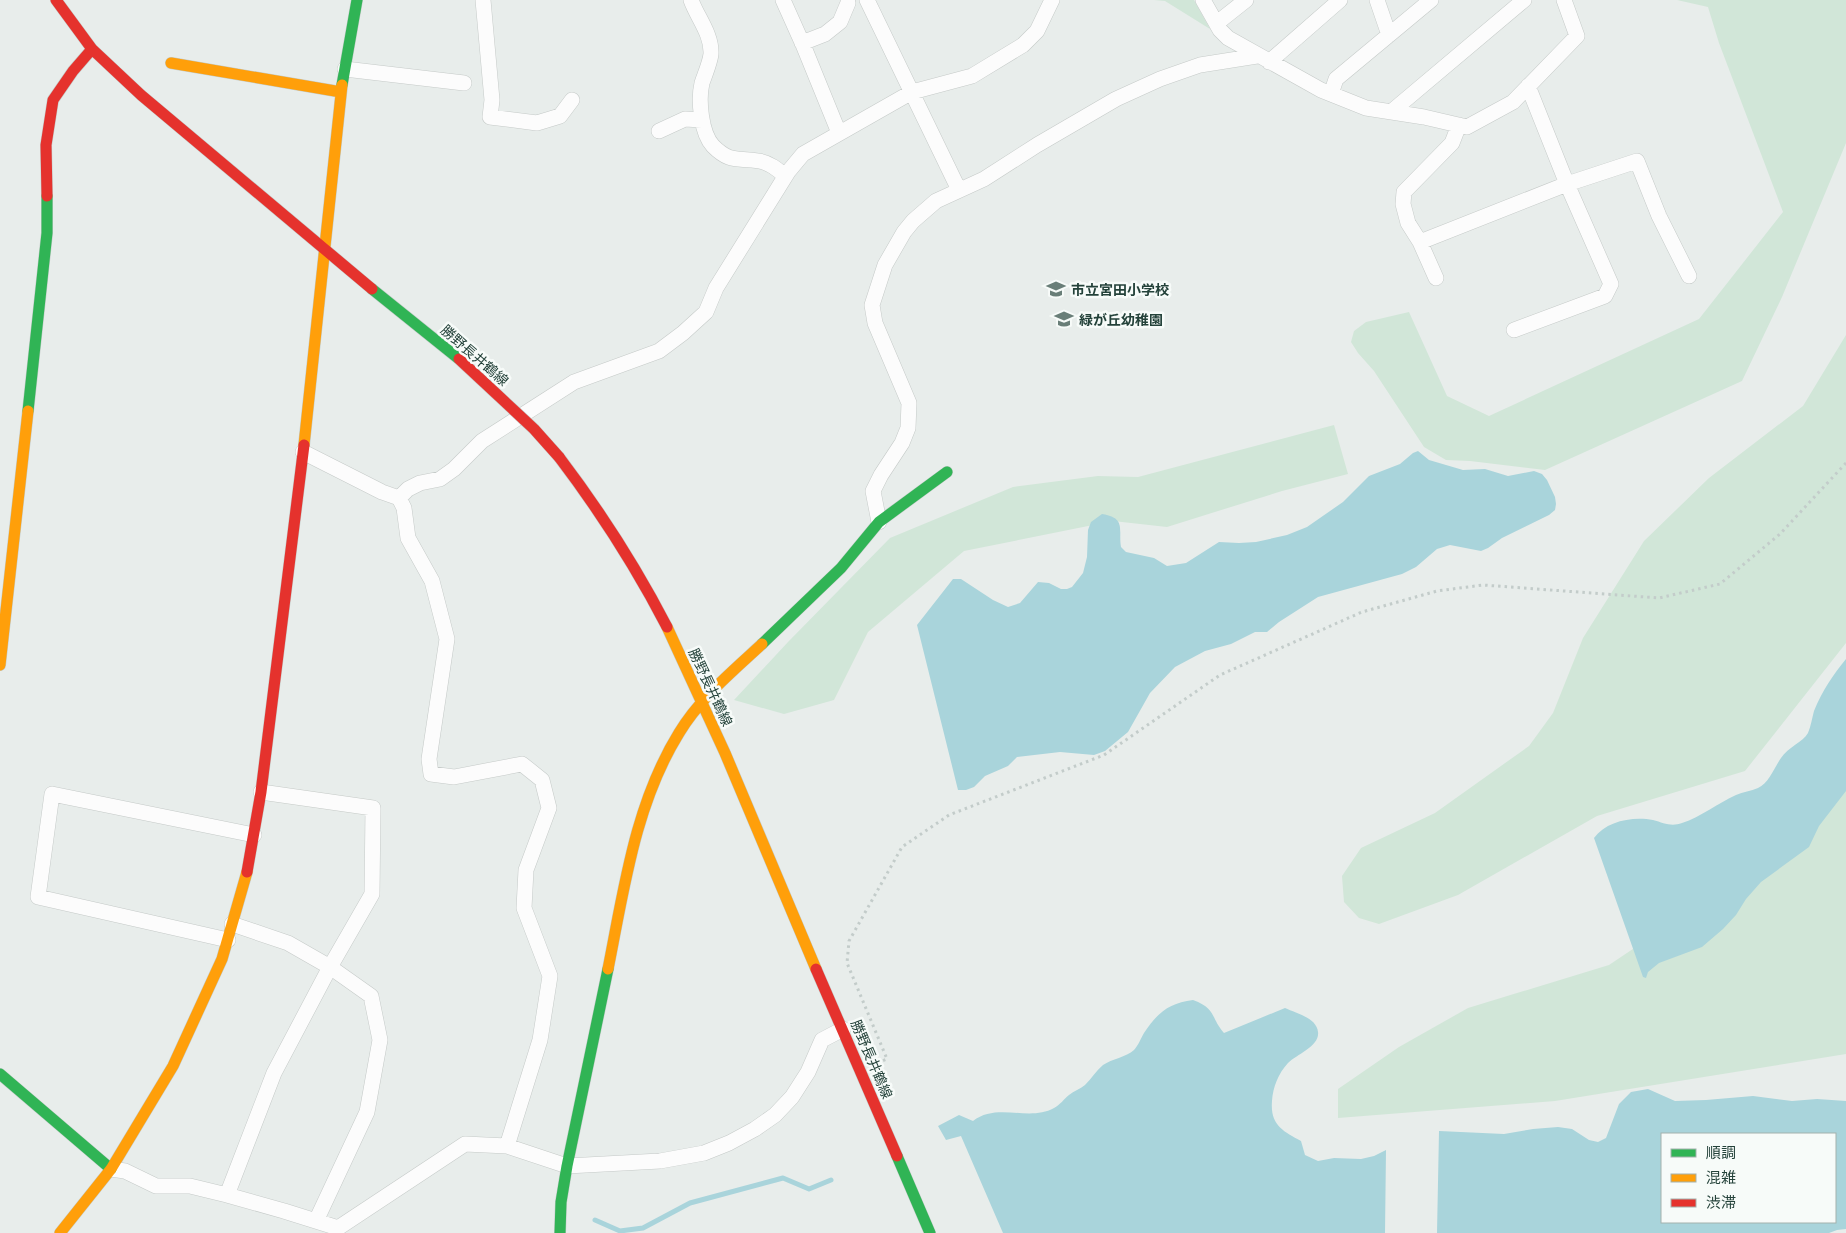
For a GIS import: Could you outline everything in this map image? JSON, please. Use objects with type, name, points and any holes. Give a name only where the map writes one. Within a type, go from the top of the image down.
[{"type":"street","name":"勝野長井鶴線","points":[[56,0],[92,49],[141,95],[324,250],[459,359],[534,429],[586,490],[637,571],[704,702],[930,1233]]},
{"type":"street","points":[[60,1233],[111,1169],[173,1066],[222,959],[246,877],[261,792],[303,452],[341,92],[357,0]]},
{"type":"street","points":[[483,0],[492,100],[490,117],[537,123],[560,116],[572,100]]},
{"type":"street","points":[[691,0],[709,39],[711,54],[702,86],[702,120],[704,130],[712,145],[729,158],[759,161],[772,166],[785,176]]},
{"type":"street","points":[[783,0],[839,133]]},
{"type":"street","points":[[867,0],[959,190]]},
{"type":"street","points":[[399,498],[408,488],[420,483],[440,479],[454,469],[482,441],[574,382],[659,351],[683,333],[706,312],[716,288],[785,176],[803,154],[912,92],[972,76],[1022,45],[1037,31],[1052,0]]},
{"type":"street","points":[[1203,0],[1220,30],[1228,38],[1263,59],[1331,94],[1366,108],[1467,127],[1513,102],[1577,36],[1564,0]]},
{"type":"street","points":[[1217,23],[1246,0]]},
{"type":"street","points":[[879,522],[873,491],[902,443],[908,428],[909,402],[875,323],[872,305],[885,265],[904,232],[913,221],[936,201],[984,179],[1116,99],[1160,79],[1200,65],[1263,59],[1340,0]]},
{"type":"street","points":[[1377,0],[1390,34]]},
{"type":"street","points":[[1331,94],[1336,79],[1431,0]]},
{"type":"street","points":[[1392,112],[1524,0]]},
{"type":"street","points":[[802,43],[826,34],[840,22],[848,3]]},
{"type":"street","points":[[0,665],[47,233],[46,145],[53,100],[73,71],[92,49]]},
{"type":"street","points":[[172,63],[341,92]]},
{"type":"street","points":[[345,70],[464,84]]},
{"type":"street","points":[[1514,330],[1606,296],[1611,284],[1567,184],[1528,86]]},
{"type":"street","points":[[659,131],[685,119],[702,120]]},
{"type":"street","points":[[1436,278],[1420,242],[1408,224],[1403,204],[1404,192],[1452,143],[1459,125]]},
{"type":"street","points":[[1420,242],[1567,184],[1637,161],[1658,216],[1689,276]]},
{"type":"street","points":[[303,452],[382,492],[399,498],[404,508],[408,538],[432,581],[447,640],[428,759],[431,774],[454,777],[522,764],[542,780],[549,808],[526,870],[524,908],[550,976],[540,1040],[507,1146]]},
{"type":"street","points":[[560,1233],[561,1202],[567,1166],[632,852],[649,792],[679,732],[714,688],[799,610],[841,568],[879,522],[947,472]]},
{"type":"street","points":[[227,1195],[274,1073],[330,967],[372,894],[372,808],[261,792]]},
{"type":"street","points":[[228,940],[38,897],[52,794],[254,835]]},
{"type":"street","points":[[232,924],[288,943],[330,967],[371,996],[380,1040],[367,1112],[316,1221]]},
{"type":"street","points":[[0,1074],[111,1169],[124,1171],[156,1186],[190,1186],[338,1228],[465,1144],[507,1146],[567,1166],[660,1161],[704,1153],[729,1143],[755,1129],[775,1115],[792,1098],[808,1072],[822,1040],[842,1029]]},
{"type":"path","points":[[860,1070],[887,1059],[847,963],[849,941],[902,847],[950,816],[1104,755],[1220,675],[1362,612],[1437,591],[1483,585],[1659,598],[1720,584],[1780,534],[1846,463]]},
{"type":"green space","points":[[1154,0],[1194,0],[1210,29],[1165,1]]},
{"type":"green space","points":[[1677,0],[1846,0],[1846,143],[1782,297],[1742,381],[1545,470],[1446,460],[1424,447],[1374,371],[1351,342],[1354,331],[1366,322],[1409,312],[1447,396],[1489,416],[1699,319],[1783,212],[1719,43],[1708,7]]},
{"type":"green space","points":[[1846,335],[1846,643],[1745,771],[1597,816],[1458,895],[1379,924],[1359,918],[1344,902],[1342,876],[1361,848],[1435,813],[1529,746],[1553,713],[1583,638],[1644,541],[1709,478],[1803,406]]},
{"type":"green space","points":[[1334,425],[1348,474],[1282,491],[1167,527],[1113,521],[964,551],[868,632],[834,700],[784,714],[734,700],[890,538],[1013,487],[1098,476],[1138,477]]},
{"type":"green space","points":[[1846,759],[1846,1054],[1555,1101],[1338,1118],[1338,1089],[1399,1047],[1468,1008],[1609,965],[1748,872]]},
{"type":"water","points":[[1418,451],[1429,460],[1463,470],[1485,469],[1508,476],[1534,471],[1542,474],[1555,497],[1555,510],[1481,551],[1450,545],[1437,549],[1416,567],[1402,574],[1318,597],[1267,632],[1255,632],[1231,644],[1205,651],[1175,667],[1150,693],[1128,732],[1105,751],[1094,755],[1060,752],[1017,757],[1008,766],[985,776],[974,787],[958,790],[917,625],[953,579],[961,579],[993,600],[1008,607],[1020,603],[1038,582],[1049,583],[1061,589],[1072,587],[1083,573],[1087,557],[1088,530],[1091,522],[1102,514],[1115,518],[1118,522],[1120,526],[1121,547],[1126,552],[1154,558],[1167,566],[1186,563],[1219,542],[1256,542],[1287,535],[1307,527],[1343,502],[1369,476],[1400,464]]},
{"type":"water","points":[[1846,659],[1846,791],[1819,826],[1809,847],[1761,882],[1723,929],[1702,947],[1659,963],[1648,972],[1646,978],[1643,977],[1594,838],[1605,827],[1629,819],[1653,820],[1671,825],[1682,823],[1736,795],[1762,786],[1784,754],[1808,733],[1814,711],[1821,697],[1832,677]]},
{"type":"water","points":[[1193,1000],[1210,1010],[1224,1033],[1285,1008],[1314,1023],[1317,1027],[1318,1037],[1312,1046],[1288,1063],[1277,1081],[1272,1101],[1273,1116],[1283,1130],[1301,1141],[1305,1155],[1318,1161],[1334,1158],[1361,1159],[1374,1156],[1386,1150],[1385,1233],[1003,1233],[961,1136],[946,1140],[938,1126],[959,1115],[973,1121],[992,1113],[1034,1113],[1054,1108],[1069,1095],[1085,1085],[1103,1065],[1134,1050],[1149,1026],[1164,1010],[1170,1006]]},
{"type":"water","points":[[1648,1089],[1675,1101],[1753,1096],[1792,1101],[1817,1099],[1846,1101],[1846,1229],[1829,1233],[1437,1233],[1439,1131],[1504,1134],[1558,1127],[1572,1129],[1589,1140],[1598,1142],[1606,1138],[1619,1104],[1631,1092]]},
{"type":"waterway","points":[[595,1220],[620,1231],[643,1228],[690,1203],[783,1178],[809,1189],[831,1180]]},
{"type":"traffic: fast","points":[[342,85],[357,0]]},
{"type":"traffic: fast","points":[[28,411],[47,233],[47,196]]},
{"type":"traffic: fast","points":[[372,289],[459,359]]},
{"type":"traffic: fast","points":[[762,644],[841,568],[879,522],[947,472]]},
{"type":"traffic: fast","points":[[560,1233],[561,1202],[567,1166],[608,969]]},
{"type":"traffic: fast","points":[[0,1074],[111,1169]]},
{"type":"traffic: fast","points":[[897,1156],[930,1233]]},
{"type":"traffic: slow","points":[[171,63],[341,92]]},
{"type":"traffic: slow","points":[[304,445],[342,85]]},
{"type":"traffic: slow","points":[[0,665],[28,411]]},
{"type":"traffic: slow","points":[[667,627],[725,753],[816,969]]},
{"type":"traffic: slow","points":[[608,969],[626,878],[641,818],[664,760],[687,720],[697,708],[762,644]]},
{"type":"traffic: slow","points":[[60,1233],[111,1169],[173,1066],[222,959],[247,872]]},
{"type":"traffic: jam","points":[[56,0],[92,49],[141,95],[372,289]]},
{"type":"traffic: jam","points":[[47,196],[46,145],[53,100],[73,71],[92,49]]},
{"type":"traffic: jam","points":[[459,359],[534,429],[559,457]]},
{"type":"traffic: jam","points":[[247,872],[261,792],[304,445]]},
{"type":"traffic: jam","points":[[559,457],[617,540],[667,627]]},
{"type":"traffic: jam","points":[[816,969],[897,1156]]},
{"type":"place","name":"市立宮田小学校","points":[[1056,289]]},
{"type":"place","name":"緑が丘幼稚園","points":[[1064,319]]}]
